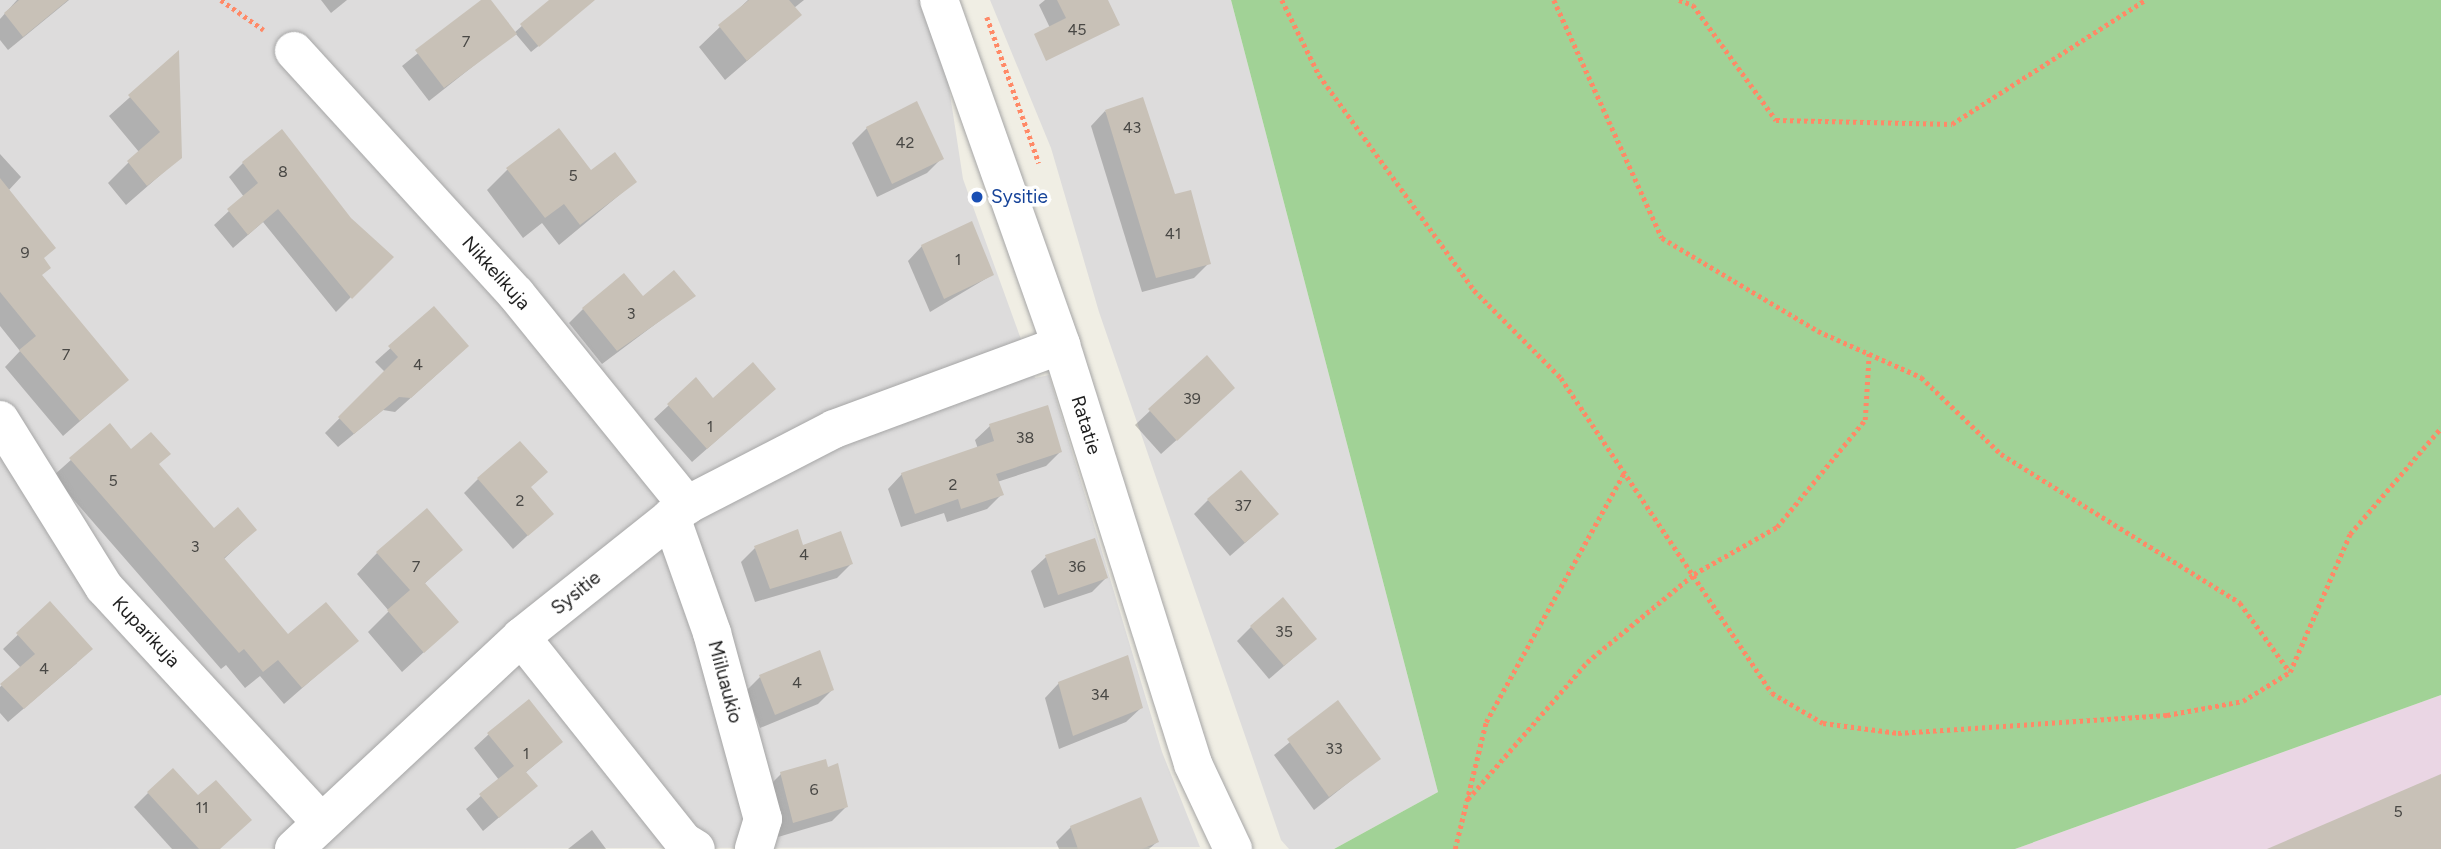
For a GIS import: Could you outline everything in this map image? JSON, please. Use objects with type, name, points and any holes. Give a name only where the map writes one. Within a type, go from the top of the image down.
[{"type":"street","name":"Ratatie","points":[[939,0],[1061,345],[1193,764],[1233,849]]},
{"type":"street","name":"Nikkelikuja","points":[[294,51],[516,294],[679,511]]},
{"type":"street","name":"Sysitie","points":[[294,849],[521,636],[679,511],[834,429],[1061,345]]},
{"type":"street","name":"Kuparikuja","points":[[0,420],[104,587],[321,822]]},
{"type":"street","name":"Miiluaukio","points":[[679,511],[763,819],[754,849]]},
{"type":"street","points":[[521,636],[683,841],[696,849]]},
{"type":"path","points":[[221,0],[294,51]]},
{"type":"path","points":[[1282,0],[1319,75],[1474,290],[1561,377],[1772,693],[1823,723],[1898,733],[2167,715],[2243,701],[2290,672],[2350,534],[2441,428]]},
{"type":"path","points":[[1554,0],[1662,238],[1818,331],[1921,377],[2001,454],[2240,603],[2290,672]]},
{"type":"path","points":[[1679,0],[1693,5],[1776,120],[1952,124],[2146,0]]},
{"type":"path","points":[[1468,799],[1587,662],[1694,573],[1777,527],[1865,420],[1869,353]]},
{"type":"path","points":[[1455,849],[1486,722],[1625,471]]},
{"type":"shaded area","points":[[0,0],[920,0],[948,81],[963,179],[1035,378],[1049,375],[1162,752],[1200,847],[0,849]]},
{"type":"shaded area","points":[[990,0],[1231,0],[1438,792],[1334,849],[1289,849],[1281,840],[1099,312],[1051,148]]},
{"type":"shaded area","points":[[2441,695],[2441,849],[2015,849]]},
{"type":"green space","points":[[1231,0],[2441,0],[2441,695],[2015,849],[1334,849],[1438,792]]},
{"type":"building","points":[[19,0],[68,0],[23,37],[4,13]]},
{"type":"building","points":[[481,0],[491,0],[517,34],[444,88],[415,50]]},
{"type":"building","points":[[549,0],[595,0],[539,47],[520,24]]},
{"type":"building","points":[[749,0],[789,0],[802,15],[747,61],[718,25]]},
{"type":"building","points":[[1057,0],[1108,0],[1120,25],[1046,61],[1034,34],[1066,18]]},
{"type":"building","points":[[179,50],[182,158],[147,186],[127,161],[160,132],[128,95]]},
{"type":"building","points":[[1143,97],[1175,194],[1191,190],[1211,264],[1156,278],[1105,110]]},
{"type":"building","points":[[917,101],[944,159],[892,184],[866,127]]},
{"type":"building","points":[[559,128],[591,170],[615,152],[637,182],[580,225],[564,204],[545,218],[506,168]]},
{"type":"building","points":[[282,129],[351,218],[394,257],[352,299],[278,209],[248,235],[227,209],[258,183],[242,162]]},
{"type":"building","points":[[0,178],[56,248],[44,258],[51,268],[42,275],[129,380],[80,421],[19,350],[36,336],[0,292]]},
{"type":"building","points":[[972,221],[994,275],[944,299],[921,245]]},
{"type":"building","points":[[674,270],[696,296],[617,351],[582,308],[624,273],[643,296]]},
{"type":"building","points":[[434,306],[469,346],[411,398],[399,397],[354,434],[338,417],[398,357],[388,346]]},
{"type":"building","points":[[1207,355],[1235,388],[1177,441],[1148,409]]},
{"type":"building","points":[[753,362],[776,389],[707,449],[667,404],[696,377],[713,398]]},
{"type":"building","points":[[1048,405],[1062,452],[996,474],[1004,495],[961,509],[958,499],[915,514],[901,473],[994,441],[989,424]]},
{"type":"building","points":[[110,423],[131,449],[151,432],[171,454],[159,464],[214,528],[238,507],[257,530],[224,558],[288,634],[326,602],[359,641],[302,688],[278,660],[263,672],[244,649],[239,653],[69,458]]},
{"type":"building","points":[[520,441],[548,472],[531,487],[554,514],[528,536],[477,478]]},
{"type":"building","points":[[1241,470],[1279,514],[1245,543],[1207,499]]},
{"type":"building","points":[[427,508],[463,550],[425,583],[459,622],[424,653],[387,610],[410,590],[376,552]]},
{"type":"building","points":[[798,529],[803,545],[841,531],[853,564],[770,589],[754,546]]},
{"type":"building","points":[[1095,538],[1108,578],[1058,595],[1045,555]]},
{"type":"building","points":[[1283,597],[1317,639],[1284,666],[1250,626]]},
{"type":"building","points":[[50,601],[93,649],[24,709],[0,684],[35,654],[16,633]]},
{"type":"building","points":[[820,650],[834,690],[775,715],[759,675]]},
{"type":"building","points":[[1128,655],[1143,708],[1073,736],[1058,682]]},
{"type":"building","points":[[529,699],[563,742],[526,772],[538,786],[499,818],[479,794],[514,766],[487,733]]},
{"type":"building","points":[[1338,700],[1381,759],[1329,797],[1287,739]]},
{"type":"building","points":[[826,759],[828,767],[838,763],[848,807],[793,823],[780,772]]},
{"type":"building","points":[[173,768],[198,795],[216,780],[252,820],[220,849],[199,849],[147,792]]},
{"type":"building","points":[[2441,774],[2441,849],[2267,849]]},
{"type":"building","points":[[1141,797],[1159,842],[1142,849],[1078,849],[1070,826]]},
{"type":"place","name":"Sysitie","points":[[977,197]]}]
